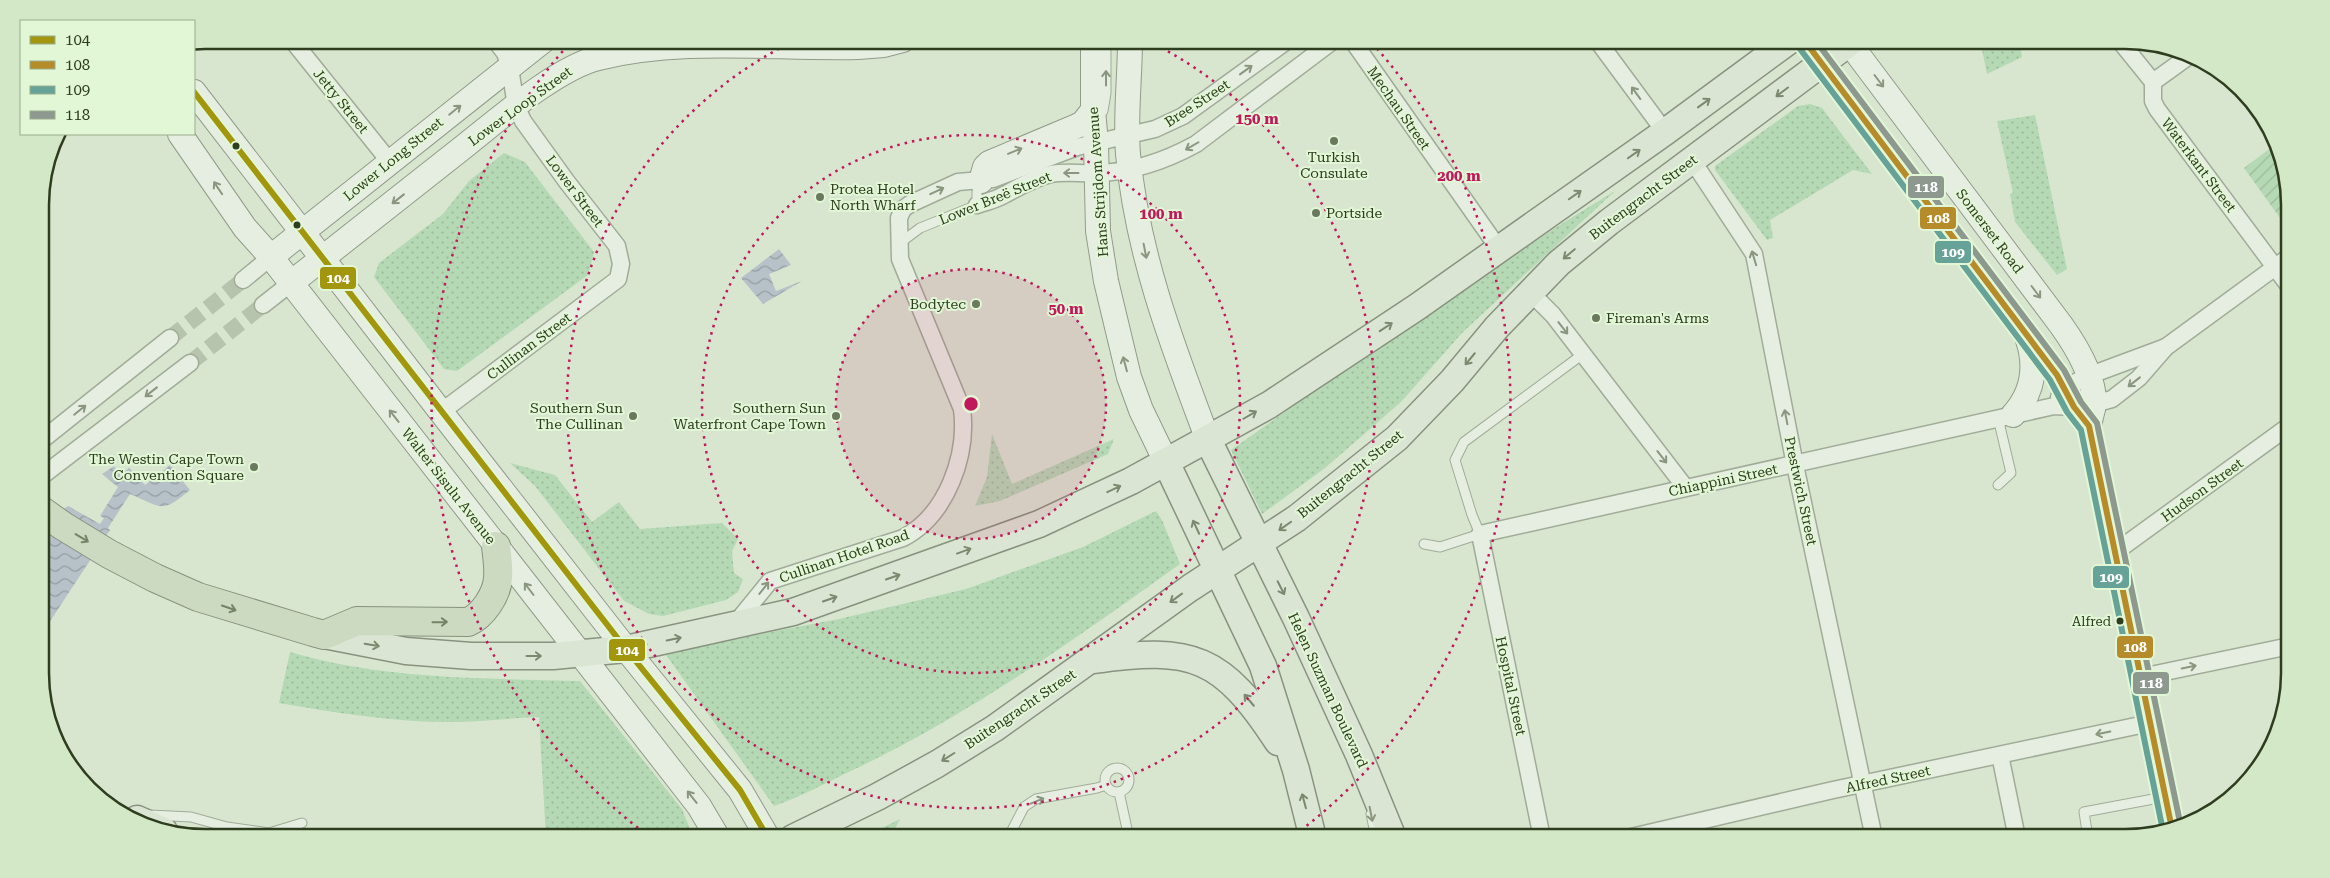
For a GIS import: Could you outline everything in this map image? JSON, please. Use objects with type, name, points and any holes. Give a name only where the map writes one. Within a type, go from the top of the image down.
[{"type":"highway","points":[[49,515],[79,536],[155,578],[207,600],[319,633],[357,621],[468,622],[475,618],[490,601],[498,579],[496,546]]},
{"type":"main road","points":[[319,633],[406,651],[471,656],[580,655],[626,649],[793,612],[1039,524],[1131,481],[1208,440],[1277,399],[1417,307],[1778,49]]},
{"type":"main road","name":"Buitengracht Street","points":[[811,829],[877,797],[937,764],[995,728],[1297,518],[1397,438],[1452,381],[1497,327],[1559,263],[1608,222],[1839,49]]},
{"type":"main road","points":[[1208,440],[1258,545]]},
{"type":"main road","name":"Hans Strijdom Avenue","points":[[1166,462],[1217,572]]},
{"type":"main road","name":"Helen Suzman Boulevard","points":[[1258,545],[1296,618],[1359,755],[1389,829]]},
{"type":"main road","points":[[1217,572],[1263,666],[1296,770],[1311,829]]},
{"type":"main road","points":[[1090,661],[1126,655],[1161,654],[1183,657],[1207,666],[1229,680],[1250,701],[1296,770]]},
{"type":"street","name":"Jetty Street","points":[[299,49],[390,162]]},
{"type":"street","points":[[502,49],[510,68],[516,106]]},
{"type":"street","name":"Lower Long Street","points":[[244,280],[270,257],[533,49]]},
{"type":"street","name":"Lower Loop Street","points":[[291,283],[516,106],[571,66],[622,52],[653,49]]},
{"type":"street","name":"Hans Strijdom Avenue","points":[[1093,49],[1093,110],[1096,143],[1098,231],[1106,281],[1120,346],[1141,410],[1166,462]]},
{"type":"street","points":[[1125,49],[1130,169],[1149,271],[1178,363],[1208,440]]},
{"type":"street","name":"Bree Street","points":[[1096,143],[1155,129],[1183,116],[1276,49]]},
{"type":"street","points":[[1096,173],[1130,169],[1161,162],[1196,144],[1322,49]]},
{"type":"street","name":"Mechau Street","points":[[1358,49],[1499,249]]},
{"type":"street","points":[[1604,49],[1664,132]]},
{"type":"street","points":[[1811,49],[2027,336],[2075,406],[2114,553],[2171,822]]},
{"type":"street","name":"Somerset Road","points":[[1856,49],[2073,343],[2088,376],[2075,406]]},
{"type":"street","points":[[2126,49],[2153,82],[2183,60]]},
{"type":"street","name":"Waterkant Street","points":[[2153,82],[2151,90],[2157,109],[2281,275]]},
{"type":"street","points":[[195,93],[626,649],[740,790],[763,829]]},
{"type":"street","name":"Lower Street","points":[[516,106],[532,133],[617,246],[621,264],[618,280]]},
{"type":"street","points":[[970,181],[989,163],[1077,126],[1084,122],[1093,110]]},
{"type":"street","name":"Walter Sisulu Avenue","points":[[181,135],[245,228],[291,283],[699,806],[713,829]]},
{"type":"street","name":"Lower Breë Street","points":[[899,236],[900,218],[903,209],[910,204],[970,181],[1096,143]]},
{"type":"street","name":"Prestwich Street","points":[[1692,160],[1754,254],[1795,465],[1872,829]]},
{"type":"street","name":"Lower Breë Street","points":[[977,205],[1003,196],[1010,190],[1045,176],[1096,173]]},
{"type":"street","name":"Cullinan Hotel Road","points":[[734,626],[770,581],[903,538],[918,530],[943,497],[955,475],[962,450],[964,424],[962,408],[900,259],[899,236]]},
{"type":"street","name":"Chiappini Street","points":[[1480,534],[2006,417],[2112,398],[2139,378],[2166,347],[2281,263]]},
{"type":"street","name":"Cullinan Street","points":[[441,412],[618,280]]},
{"type":"street","points":[[263,305],[291,283]]},
{"type":"street","points":[[1530,292],[1553,315],[1685,487]]},
{"type":"street","points":[[2006,417],[2023,404],[2029,392],[2034,372],[2034,360],[2027,336]]},
{"type":"street","points":[[49,434],[170,338]]},
{"type":"street","name":"Chiappini Street","points":[[2088,376],[2166,347]]},
{"type":"street","points":[[49,471],[190,363]]},
{"type":"street","name":"Hudson Street","points":[[2114,553],[2281,432]]},
{"type":"street","name":"Hospital Street","points":[[1480,534],[1540,829]]},
{"type":"street","points":[[2141,677],[2281,648]]},
{"type":"street","name":"Alfred Street","points":[[1675,829],[1863,785],[2150,723]]},
{"type":"street","points":[[2000,755],[2015,829]]},
{"type":"lane","points":[[1096,143],[1106,93],[1106,49]]},
{"type":"lane","points":[[970,181],[977,192],[977,205]]},
{"type":"lane","name":"Lower Breë Street","points":[[899,236],[977,205]]},
{"type":"lane","points":[[1424,544],[1440,547],[1480,534],[1455,460],[1464,442],[1583,354]]},
{"type":"lane","points":[[1998,485],[2011,473],[2006,417]]},
{"type":"lane","points":[[1359,755],[1374,829]]},
{"type":"lane","points":[[1117,767],[1124,770],[1129,776],[1129,785],[1119,792],[1111,791],[1106,785],[1105,777],[1109,770],[1117,767]]},
{"type":"lane","points":[[1013,829],[1024,807],[1036,800],[1106,785]]},
{"type":"lane","points":[[1119,792],[1127,829]]},
{"type":"lane","points":[[2087,829],[2084,812],[2166,797]]},
{"type":"lane","points":[[139,814],[191,817],[239,829]]},
{"type":"lane","points":[[284,829],[302,823]]},
{"type":"green space","points":[[1982,49],[2021,49],[2022,57],[1987,74]]},
{"type":"green space","points":[[1810,104],[1822,108],[1872,174],[1853,170],[1770,220],[1773,238],[1767,240],[1715,170],[1715,166],[1798,106]]},
{"type":"green space","points":[[2035,115],[2067,269],[2057,275],[2015,222],[2010,194],[2013,193],[1997,121]]},
{"type":"green space","points":[[2270,148],[2280,184],[2281,217],[2280,218],[2244,168]]},
{"type":"green space","points":[[504,153],[525,162],[594,252],[588,275],[457,371],[444,369],[374,277],[379,263],[443,214],[469,181]]},
{"type":"green space","points":[[1615,191],[1462,333],[1401,402],[1325,468],[1262,514],[1231,450],[1468,285],[1565,221]]},
{"type":"green space","points":[[992,434],[1012,484],[1114,439],[1108,454],[1000,501],[975,506],[987,477]]},
{"type":"green space","points":[[510,463],[555,475],[592,522],[619,502],[640,529],[722,523],[738,539],[732,551],[734,573],[743,579],[738,592],[726,600],[663,616],[649,614],[624,601],[535,486]]},
{"type":"green space","points":[[1156,511],[1162,520],[1180,564],[1062,647],[981,700],[897,748],[804,794],[774,806],[664,652],[839,619],[966,589],[1083,547]]},
{"type":"green space","points":[[290,652],[362,668],[398,673],[470,678],[580,681],[682,809],[690,829],[545,829],[539,717],[458,722],[413,721],[345,714],[279,703]]},
{"type":"green space","points":[[900,819],[895,829],[880,829]]},
{"type":"water","points":[[779,249],[791,265],[769,274],[776,291],[802,281],[763,304],[741,278]]},
{"type":"water","points":[[170,465],[190,490],[167,506],[149,503],[130,494],[108,528],[110,530],[49,623],[49,519],[68,506],[100,524],[104,518],[100,516],[118,487],[102,474],[114,466],[120,475],[129,468],[145,485]]},
{"type":"tunnel","points":[[170,338],[243,280]]},
{"type":"tunnel","points":[[190,363],[263,305]]},
{"type":"transit line","name":"109","points":[[1800,49],[2050,380],[2067,412],[2081,430],[2162,825]]},
{"type":"transit line","name":"108","points":[[1811,49],[2057,375],[2074,407],[2089,426],[2171,822]]},
{"type":"transit line","name":"118","points":[[1822,49],[2064,370],[2081,402],[2097,423],[2179,819]]},
{"type":"transit line","name":"104","points":[[195,93],[626,649],[740,790],[763,829]]},
{"type":"place","name":"Turkish Consulate","points":[[1334,141]]},
{"type":"place","name":"Protea Hotel North Wharf","points":[[820,197]]},
{"type":"place","name":"Portside","points":[[1316,213]]},
{"type":"place","name":"Bodytec","points":[[976,304]]},
{"type":"place","name":"Fireman's Arms","points":[[1596,318]]},
{"type":"place","name":"Southern Sun The Cullinan","points":[[633,416]]},
{"type":"place","name":"Southern Sun Waterfront Cape Town","points":[[836,416]]},
{"type":"place","name":"The Westin Cape Town Convention Square","points":[[254,467]]},
{"type":"place","name":"Alfred","points":[[2120,621]]}]
